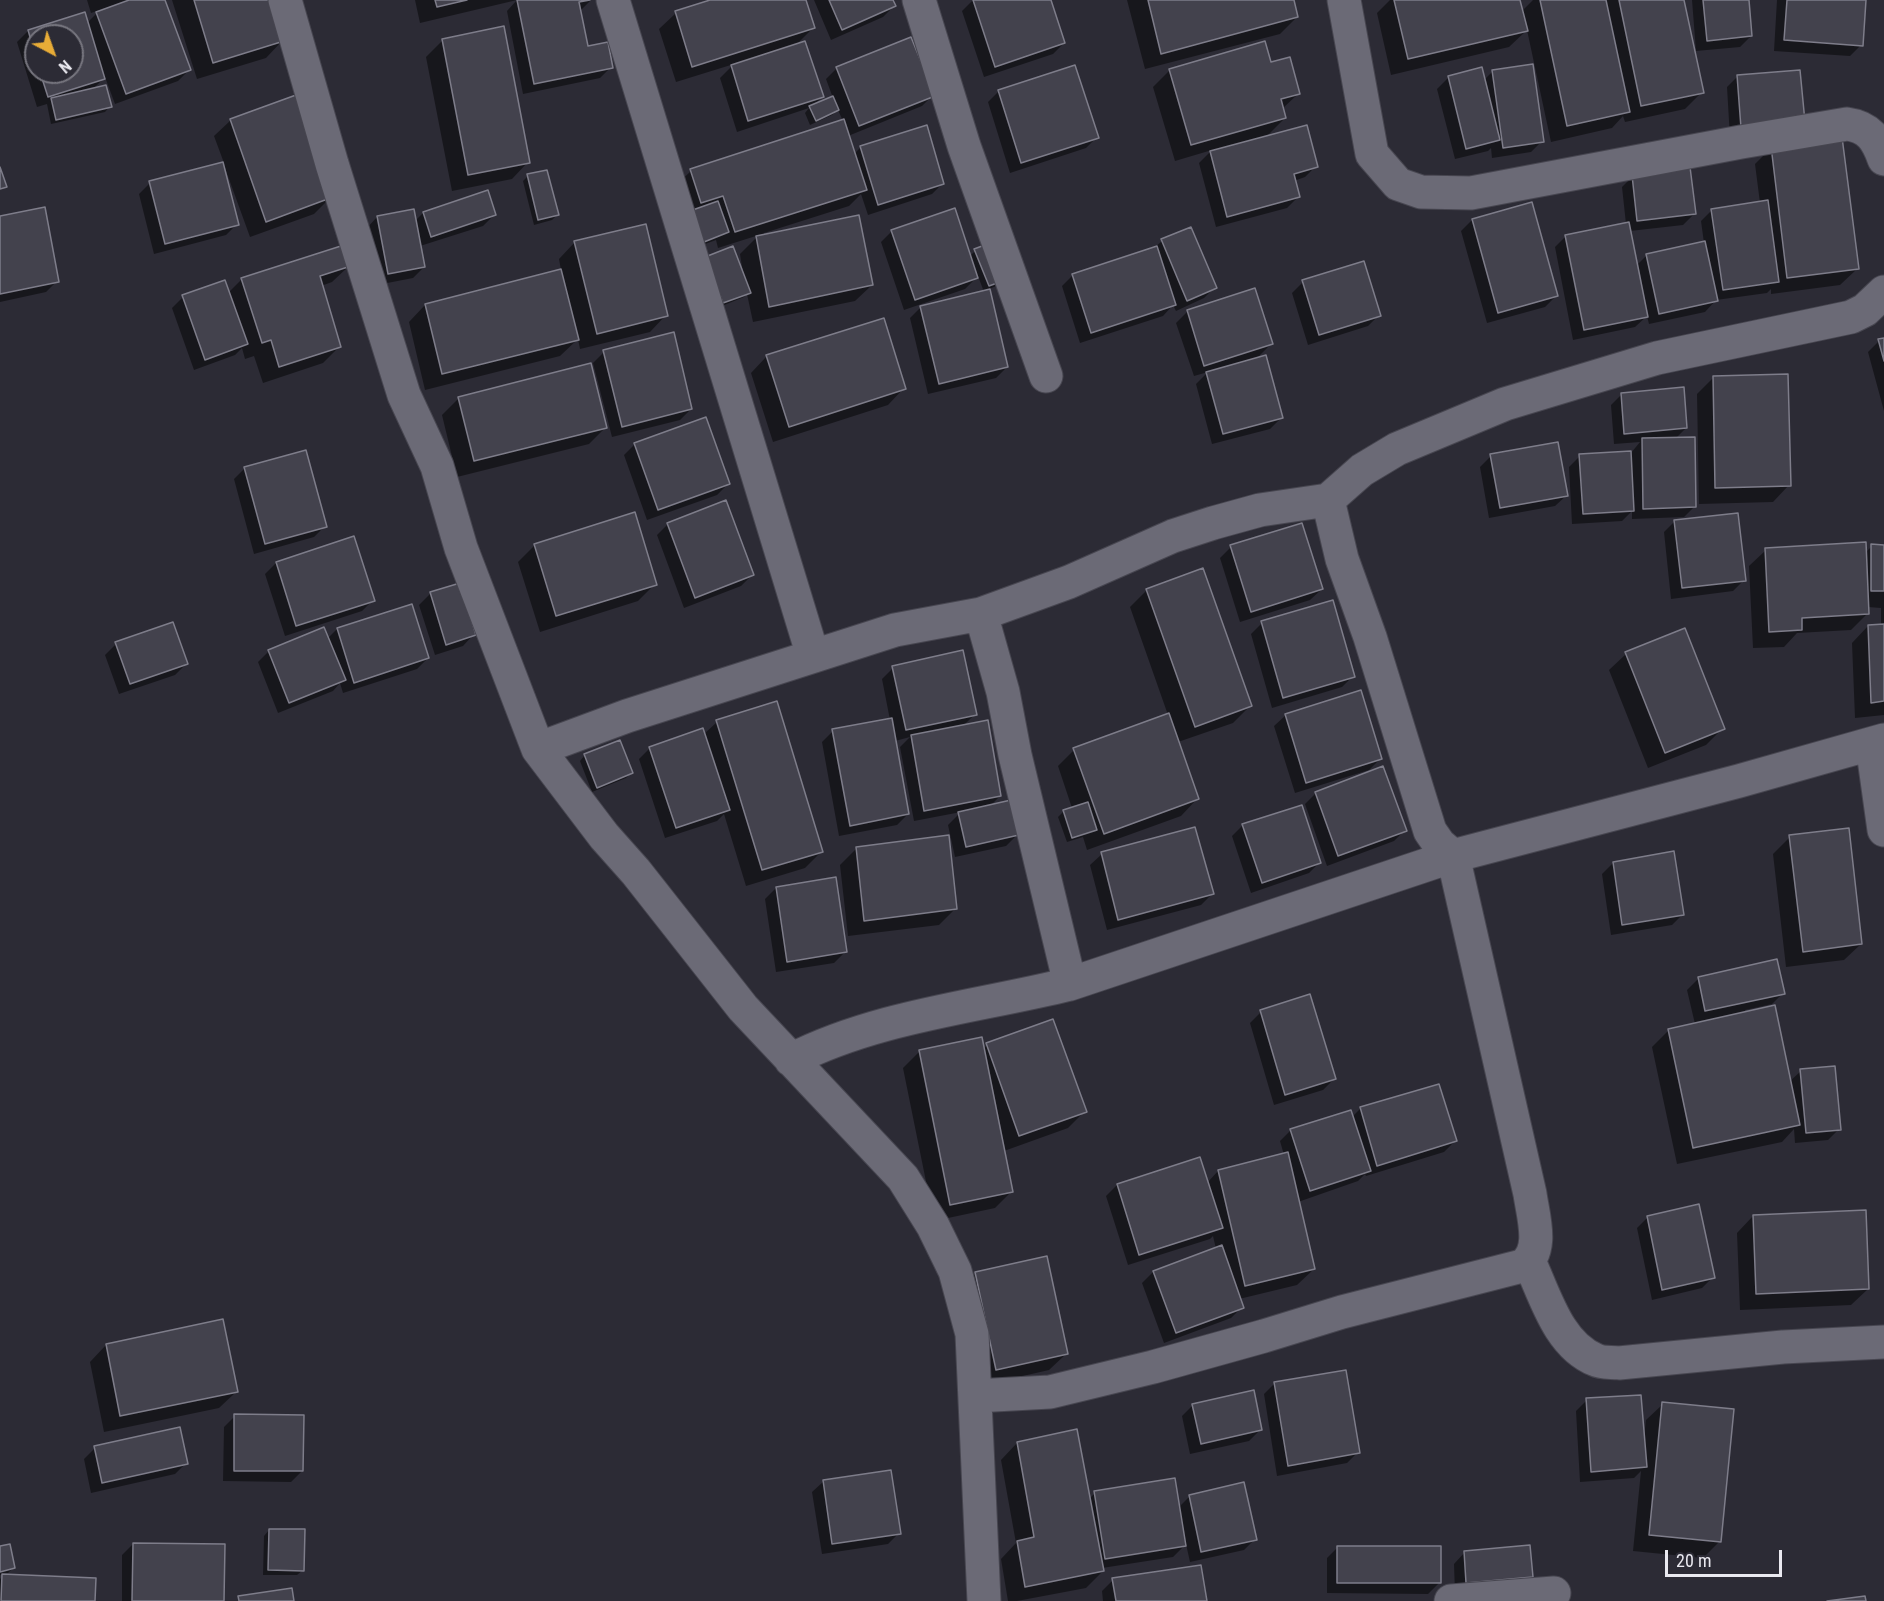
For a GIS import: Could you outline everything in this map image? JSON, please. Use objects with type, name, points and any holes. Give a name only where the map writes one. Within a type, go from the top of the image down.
[{"type":"street","points":[[285,0],[332,164],[404,395],[437,466],[461,548],[538,749],[604,836],[657,898],[743,1008],[903,1178],[933,1226],[955,1271],[972,1334],[984,1601]]},
{"type":"street","points":[[613,0],[813,656]]},
{"type":"street","points":[[919,0],[964,146],[1046,376]]},
{"type":"street","points":[[1344,0],[1372,154],[1398,184],[1421,192],[1471,193],[1847,124],[1861,126],[1871,135],[1878,144],[1884,159]]},
{"type":"street","points":[[538,749],[627,716],[895,630],[981,614],[1069,582],[1173,536],[1213,523],[1260,510],[1328,500],[1362,470],[1397,449],[1505,404],[1657,358],[1851,317],[1865,310],[1884,292]]},
{"type":"street","points":[[975,1396],[1050,1392],[1142,1370],[1264,1336],[1342,1311],[1516,1268],[1529,1261],[1536,1248],[1530,1194],[1453,856],[1439,844],[1430,831],[1370,637],[1342,560],[1328,500]]},
{"type":"street","points":[[981,614],[1003,692],[1015,755],[1064,968],[1070,984]]},
{"type":"street","points":[[791,1060],[820,1045],[856,1033],[1070,984],[1453,856],[1878,742],[1884,830]]},
{"type":"street","points":[[1529,1261],[1553,1314],[1567,1337],[1580,1352],[1597,1361],[1619,1363],[1783,1347],[1884,1342]]},
{"type":"street","points":[[1451,1601],[1554,1593]]},
{"type":"building","points":[[129,0],[165,0],[191,70],[126,94],[96,12]]},
{"type":"building","points":[[194,0],[271,0],[284,41],[213,63]]},
{"type":"building","points":[[435,0],[467,0],[437,7]]},
{"type":"building","points":[[517,0],[590,0],[579,2],[588,46],[608,42],[613,68],[534,84]]},
{"type":"building","points":[[710,0],[806,0],[815,28],[692,67],[675,11]]},
{"type":"building","points":[[829,0],[893,0],[896,6],[842,30]]},
{"type":"building","points":[[973,0],[1051,0],[1065,43],[995,67]]},
{"type":"building","points":[[1148,0],[1294,0],[1298,17],[1161,54]]},
{"type":"building","points":[[1394,0],[1520,0],[1528,31],[1408,59]]},
{"type":"building","points":[[1540,0],[1606,0],[1630,112],[1567,126]]},
{"type":"building","points":[[1619,0],[1684,0],[1704,93],[1641,106]]},
{"type":"building","points":[[1703,0],[1749,0],[1752,36],[1707,41]]},
{"type":"building","points":[[1787,0],[1866,0],[1863,46],[1784,40]]},
{"type":"building","points":[[85,12],[105,79],[48,97],[44,84],[84,84],[84,24],[47,24]]},
{"type":"building","points":[[504,26],[530,163],[468,175],[442,39]]},
{"type":"building","points":[[911,37],[935,96],[859,126],[836,67]]},
{"type":"building","points":[[805,41],[824,97],[748,121],[731,65]]},
{"type":"building","points":[[1265,41],[1271,62],[1290,57],[1300,94],[1281,99],[1286,118],[1191,145],[1169,69]]},
{"type":"building","points":[[1533,64],[1544,142],[1503,148],[1492,70]]},
{"type":"building","points":[[1075,65],[1099,138],[1021,163],[998,90]]},
{"type":"building","points":[[1482,67],[1500,140],[1466,149],[1448,76]]},
{"type":"building","points":[[1800,70],[1805,122],[1741,128],[1737,75]]},
{"type":"building","points":[[106,85],[112,107],[56,120],[51,98]]},
{"type":"building","points":[[296,95],[333,197],[266,222],[230,119]]},
{"type":"building","points":[[833,96],[839,110],[816,121],[809,106]]},
{"type":"building","points":[[844,119],[867,190],[735,232],[723,196],[701,203],[690,169]]},
{"type":"building","points":[[927,125],[944,184],[878,205],[860,146]]},
{"type":"building","points":[[1307,125],[1318,167],[1294,174],[1300,197],[1227,217],[1210,151]]},
{"type":"building","points":[[1842,137],[1859,269],[1787,278],[1771,146]]},
{"type":"building","points":[[223,162],[239,225],[165,244],[149,181]]},
{"type":"building","points":[[0,167],[7,187],[0,189]]},
{"type":"building","points":[[1690,167],[1696,214],[1637,221],[1632,175]]},
{"type":"building","points":[[547,170],[559,215],[538,220],[527,174]]},
{"type":"building","points":[[488,190],[496,215],[431,237],[423,212]]},
{"type":"building","points":[[1768,200],[1779,282],[1723,290],[1711,209]]},
{"type":"building","points":[[718,201],[729,232],[699,244],[687,212]]},
{"type":"building","points":[[1532,202],[1558,296],[1498,313],[1472,219]]},
{"type":"building","points":[[45,207],[59,282],[0,294],[0,216]]},
{"type":"building","points":[[955,208],[978,278],[915,300],[891,230]]},
{"type":"building","points":[[414,209],[425,267],[388,274],[377,216]]},
{"type":"building","points":[[859,215],[873,285],[769,307],[756,236]]},
{"type":"building","points":[[1629,222],[1648,317],[1584,330],[1565,235]]},
{"type":"building","points":[[646,224],[668,316],[597,334],[574,241]]},
{"type":"building","points":[[1191,227],[1217,288],[1187,301],[1161,239]]},
{"type":"building","points":[[1705,241],[1718,301],[1659,314],[1646,254]]},
{"type":"building","points":[[993,242],[1008,279],[989,286],[974,249]]},
{"type":"building","points":[[344,245],[351,266],[320,276],[341,347],[279,367],[271,340],[262,343],[241,278]]},
{"type":"building","points":[[733,246],[751,293],[723,303],[705,257]]},
{"type":"building","points":[[1157,246],[1176,305],[1091,333],[1072,274]]},
{"type":"building","points":[[1364,261],[1381,316],[1319,335],[1302,280]]},
{"type":"building","points":[[561,269],[579,340],[442,374],[425,304]]},
{"type":"building","points":[[225,280],[248,344],[205,360],[182,295]]},
{"type":"building","points":[[1255,288],[1273,344],[1204,366],[1187,310]]},
{"type":"building","points":[[990,289],[1008,367],[939,384],[920,306]]},
{"type":"building","points":[[884,318],[906,389],[789,427],[766,355]]},
{"type":"building","points":[[674,332],[692,409],[622,427],[603,350]]},
{"type":"building","points":[[1884,338],[1884,361],[1878,339]]},
{"type":"building","points":[[1266,355],[1283,418],[1223,434],[1206,372]]},
{"type":"building","points":[[591,363],[607,428],[474,461],[458,397]]},
{"type":"building","points":[[1788,374],[1791,486],[1715,488],[1713,376]]},
{"type":"building","points":[[1684,387],[1687,428],[1624,434],[1621,393]]},
{"type":"building","points":[[706,417],[730,484],[658,510],[634,443]]},
{"type":"building","points":[[1695,437],[1696,507],[1643,509],[1642,438]]},
{"type":"building","points":[[1558,442],[1568,496],[1500,508],[1490,454]]},
{"type":"building","points":[[306,450],[327,527],[265,544],[244,467]]},
{"type":"building","points":[[1631,451],[1634,511],[1583,514],[1579,454]]},
{"type":"building","points":[[726,500],[754,575],[695,598],[667,523]]},
{"type":"building","points":[[635,512],[657,585],[556,616],[534,544]]},
{"type":"building","points":[[1738,513],[1746,581],[1682,588],[1674,520]]},
{"type":"building","points":[[1302,523],[1323,589],[1251,612],[1230,545]]},
{"type":"building","points":[[354,536],[375,601],[296,626],[276,562]]},
{"type":"building","points":[[1866,542],[1869,614],[1802,618],[1802,630],[1769,632],[1765,548]]},
{"type":"building","points":[[1871,544],[1884,545],[1884,591],[1871,591]]},
{"type":"building","points":[[1203,568],[1252,706],[1195,727],[1146,589]]},
{"type":"building","points":[[460,583],[476,635],[446,645],[430,592]]},
{"type":"building","points":[[1333,600],[1355,677],[1283,698],[1261,621]]},
{"type":"building","points":[[412,604],[429,658],[354,683],[337,628]]},
{"type":"building","points":[[173,622],[188,664],[130,684],[115,642]]},
{"type":"building","points":[[1884,624],[1884,701],[1871,703],[1868,625]]},
{"type":"building","points":[[324,627],[346,680],[289,703],[268,650]]},
{"type":"building","points":[[1685,628],[1725,729],[1665,753],[1625,652]]},
{"type":"building","points":[[963,650],[977,715],[906,730],[892,666]]},
{"type":"building","points":[[1361,690],[1382,759],[1306,783],[1285,714]]},
{"type":"building","points":[[777,701],[823,852],[762,870],[716,720]]},
{"type":"building","points":[[1169,713],[1199,799],[1104,834],[1073,748]]},
{"type":"building","points":[[892,718],[909,814],[850,826],[832,729]]},
{"type":"building","points":[[988,720],[1001,796],[924,811],[911,735]]},
{"type":"building","points":[[703,728],[730,810],[676,828],[649,747]]},
{"type":"building","points":[[620,740],[633,773],[597,788],[584,754]]},
{"type":"building","points":[[1383,766],[1407,831],[1338,856],[1315,792]]},
{"type":"building","points":[[1011,800],[1019,835],[966,847],[958,812]]},
{"type":"building","points":[[1088,802],[1097,830],[1072,838],[1063,810]]},
{"type":"building","points":[[1302,805],[1321,863],[1262,883],[1242,824]]},
{"type":"building","points":[[1195,827],[1214,894],[1118,920],[1101,852]]},
{"type":"building","points":[[1849,828],[1862,944],[1803,952],[1789,835]]},
{"type":"building","points":[[949,835],[957,909],[864,921],[856,847]]},
{"type":"building","points":[[1674,851],[1684,915],[1622,925],[1613,862]]},
{"type":"building","points":[[836,877],[847,952],[787,962],[776,887]]},
{"type":"building","points":[[1777,959],[1785,994],[1705,1011],[1698,977]]},
{"type":"building","points":[[1310,994],[1336,1079],[1285,1095],[1260,1010]]},
{"type":"building","points":[[1775,1005],[1800,1125],[1693,1148],[1668,1029]]},
{"type":"building","points":[[1053,1019],[1087,1112],[1019,1136],[986,1043]]},
{"type":"building","points":[[982,1037],[1013,1192],[950,1205],[919,1050]]},
{"type":"building","points":[[1835,1066],[1841,1130],[1806,1133],[1800,1069]]},
{"type":"building","points":[[1439,1084],[1457,1141],[1377,1166],[1360,1107]]},
{"type":"building","points":[[1351,1110],[1371,1171],[1310,1191],[1290,1129]]},
{"type":"building","points":[[1288,1152],[1315,1269],[1245,1286],[1218,1170]]},
{"type":"building","points":[[1200,1157],[1223,1228],[1139,1255],[1117,1184]]},
{"type":"building","points":[[1699,1204],[1715,1278],[1662,1290],[1647,1216]]},
{"type":"building","points":[[1866,1210],[1869,1289],[1756,1294],[1753,1215]]},
{"type":"building","points":[[1222,1245],[1244,1308],[1176,1333],[1153,1271]]},
{"type":"building","points":[[1047,1256],[1068,1354],[996,1370],[975,1272]]},
{"type":"building","points":[[223,1319],[238,1392],[120,1416],[106,1344]]},
{"type":"building","points":[[1346,1370],[1360,1453],[1288,1466],[1274,1382]]},
{"type":"building","points":[[1254,1390],[1262,1430],[1201,1444],[1192,1404]]},
{"type":"building","points":[[1641,1395],[1647,1467],[1591,1472],[1586,1398]]},
{"type":"building","points":[[1662,1402],[1734,1409],[1721,1542],[1649,1535]]},
{"type":"building","points":[[234,1414],[304,1415],[303,1471],[234,1471]]},
{"type":"building","points":[[180,1427],[188,1464],[102,1483],[94,1446]]},
{"type":"building","points":[[1077,1429],[1104,1571],[1025,1587],[1017,1541],[1034,1537],[1017,1442]]},
{"type":"building","points":[[891,1470],[901,1534],[832,1544],[823,1480]]},
{"type":"building","points":[[1175,1478],[1186,1546],[1105,1559],[1094,1491]]},
{"type":"building","points":[[1244,1482],[1257,1540],[1201,1552],[1189,1495]]},
{"type":"building","points":[[269,1529],[305,1529],[304,1571],[268,1570]]},
{"type":"building","points":[[133,1543],[225,1544],[224,1601],[132,1601]]},
{"type":"building","points":[[10,1544],[15,1568],[0,1572],[0,1546]]},
{"type":"building","points":[[1530,1545],[1533,1577],[1466,1583],[1464,1551]]},
{"type":"building","points":[[1337,1546],[1441,1546],[1441,1583],[1337,1583]]},
{"type":"building","points":[[1201,1565],[1207,1601],[1116,1601],[1112,1578]]},
{"type":"building","points":[[2,1574],[96,1578],[95,1601],[1,1601]]},
{"type":"building","points":[[292,1588],[294,1601],[239,1601],[238,1596]]},
{"type":"building","points":[[1865,1596],[1866,1601],[1827,1601]]}]
